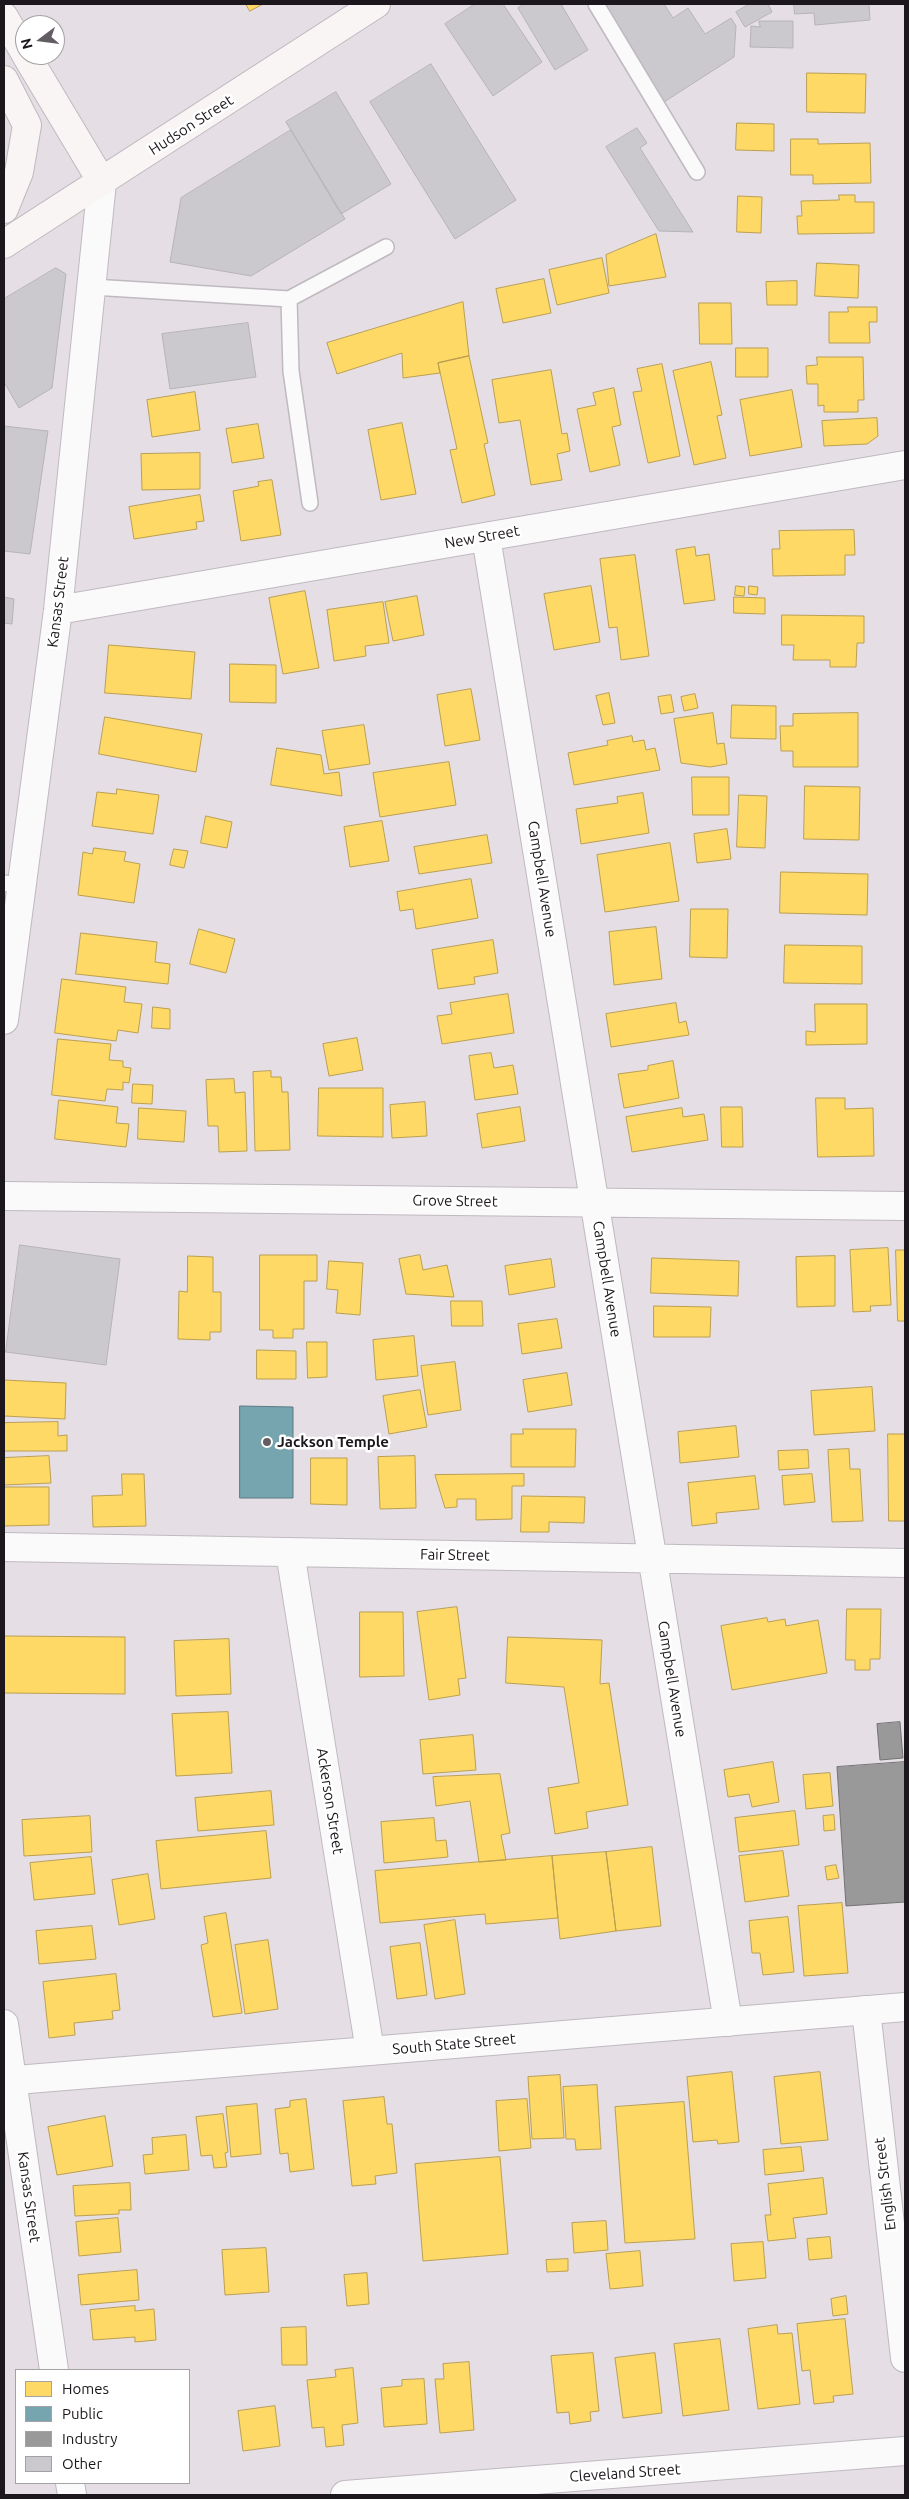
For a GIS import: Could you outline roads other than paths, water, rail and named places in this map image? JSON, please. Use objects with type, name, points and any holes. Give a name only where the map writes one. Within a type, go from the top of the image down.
[{"type":"main road","name":"Hudson Street","points":[[4,244],[376,4]]},
{"type":"main road","points":[[4,18],[15,36]]},
{"type":"main road","points":[[33,65],[102,182]]},
{"type":"main road","points":[[4,80],[27,125],[19,172],[4,210]]},
{"type":"street","name":"Kansas Street","points":[[4,1020],[13,884],[58,610],[102,182]]},
{"type":"street","name":"New Street","points":[[58,610],[905,465]]},
{"type":"street","name":"Campbell Avenue","points":[[486,536],[728,2022]]},
{"type":"street","name":"Grove Street","points":[[4,1196],[905,1206]]},
{"type":"street","name":"Fair Street","points":[[4,1547],[905,1563]]},
{"type":"street","name":"Ackerson Street","points":[[290,1552],[370,2051]]},
{"type":"street","name":"South State Street","points":[[8,2081],[905,2007]]},
{"type":"street","name":"English Street","points":[[866,2010],[905,2358]]},
{"type":"street","name":"Kansas Street","points":[[4,2024],[14,2167],[54,2369]]},
{"type":"street","name":"Cleveland Street","points":[[345,2495],[584,2486],[905,2452]]},
{"type":"lane","points":[[596,4],[697,172]]},
{"type":"lane","points":[[92,286],[289,299],[386,247]]},
{"type":"lane","points":[[289,299],[292,371],[310,503]]},
{"type":"place","name":"Jackson Temple","points":[[267,1442]]}]
